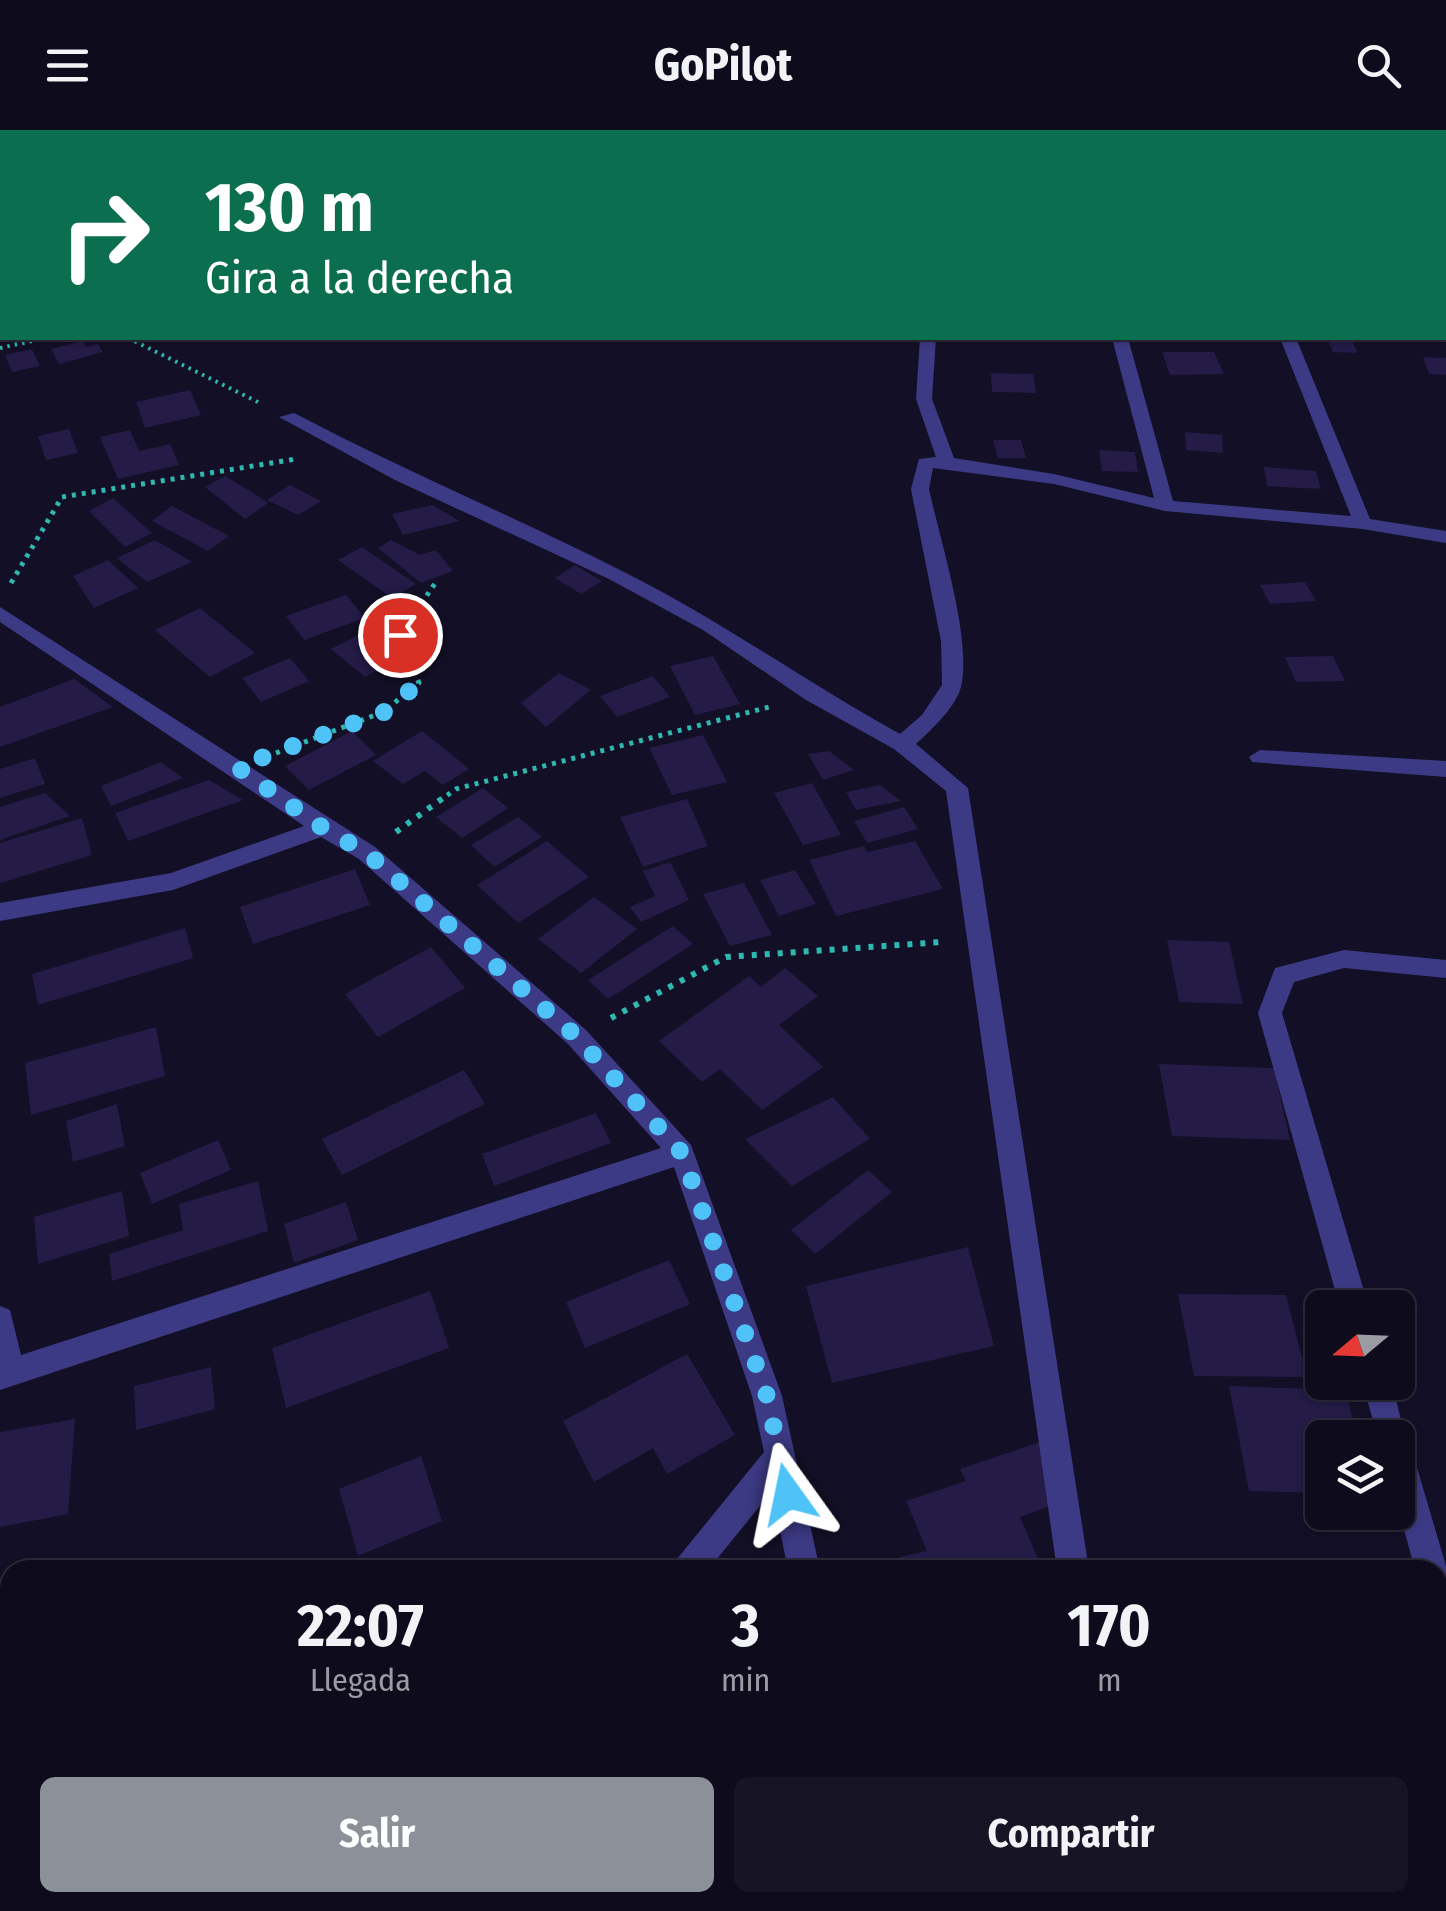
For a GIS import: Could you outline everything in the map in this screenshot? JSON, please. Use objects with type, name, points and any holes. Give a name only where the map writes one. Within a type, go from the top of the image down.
[{"type":"street","points":[[928,340],[924,399],[947,462]]},
{"type":"street","points":[[1121,340],[1164,506]]},
{"type":"street","points":[[1289,340],[1363,523]]},
{"type":"street","points":[[288,417],[616,575],[710,626],[813,695],[902,744],[957,788],[1071,1560]]},
{"type":"street","points":[[902,744],[929,720],[952,685],[950,641],[920,489],[925,463],[947,462],[1054,479],[1164,506],[1363,523],[1446,538]]},
{"type":"street","points":[[0,613],[237,767],[323,828],[367,853],[577,1037],[682,1153],[767,1396],[802,1560]]},
{"type":"street","points":[[1260,756],[1446,769]]},
{"type":"street","points":[[0,912],[174,881],[323,828]]},
{"type":"street","points":[[1350,1290],[1270,1013],[1284,976],[1344,959],[1446,969]]},
{"type":"street","points":[[0,1319],[5,1374],[682,1153]]},
{"type":"street","points":[[696,1560],[780,1456]]},
{"type":"street","points":[[1415,1514],[1428,1560]]},
{"type":"path","points":[[0,348],[37,340]]},
{"type":"path","points":[[132,340],[288,417]]},
{"type":"path","points":[[9,586],[62,497],[352,450]]},
{"type":"path","points":[[237,767],[384,712],[419,683],[400,635],[436,582]]},
{"type":"path","points":[[367,853],[456,788],[813,695]]},
{"type":"path","points":[[577,1037],[726,957],[978,939]]},
{"type":"building","points":[[1327,340],[1352,340],[1358,353],[1333,352]]},
{"type":"building","points":[[83,341],[86,347],[98,344],[103,352],[59,364],[51,349]]},
{"type":"building","points":[[32,349],[40,366],[12,372],[5,355]]},
{"type":"building","points":[[1162,352],[1214,352],[1224,374],[1170,375]]},
{"type":"building","points":[[1423,357],[1446,358],[1446,375],[1429,374]]},
{"type":"building","points":[[991,373],[1033,374],[1036,393],[992,392]]},
{"type":"building","points":[[190,390],[201,415],[145,428],[136,402]]},
{"type":"building","points":[[69,429],[78,453],[46,460],[38,436]]},
{"type":"building","points":[[130,430],[139,451],[170,444],[179,465],[118,479],[100,437]]},
{"type":"building","points":[[1185,432],[1222,435],[1223,453],[1186,450]]},
{"type":"building","points":[[993,440],[1021,440],[1026,458],[998,458]]},
{"type":"building","points":[[1099,450],[1135,452],[1138,472],[1102,471]]},
{"type":"building","points":[[1264,467],[1316,471],[1321,489],[1267,486]]},
{"type":"building","points":[[225,476],[268,503],[245,519],[205,487]]},
{"type":"building","points":[[290,485],[321,501],[298,515],[267,500]]},
{"type":"building","points":[[113,498],[152,533],[125,547],[89,511]]},
{"type":"building","points":[[432,505],[460,521],[403,535],[392,514]]},
{"type":"building","points":[[172,506],[229,536],[208,551],[152,521]]},
{"type":"building","points":[[155,540],[192,562],[147,582],[117,558]]},
{"type":"building","points":[[391,540],[420,555],[436,550],[453,571],[421,583],[378,548]]},
{"type":"building","points":[[362,547],[416,584],[392,598],[338,560]]},
{"type":"building","points":[[108,560],[138,588],[94,608],[73,576]]},
{"type":"building","points":[[575,565],[602,581],[581,594],[555,578]]},
{"type":"building","points":[[1305,582],[1316,601],[1270,604],[1260,585]]},
{"type":"building","points":[[346,595],[365,618],[304,640],[286,616]]},
{"type":"building","points":[[200,608],[255,653],[210,677],[155,630]]},
{"type":"building","points":[[362,633],[396,661],[365,677],[331,649]]},
{"type":"building","points":[[713,656],[740,704],[695,715],[670,666]]},
{"type":"building","points":[[1333,656],[1345,681],[1296,682],[1285,657]]},
{"type":"building","points":[[290,658],[309,681],[261,702],[242,678]]},
{"type":"building","points":[[559,673],[591,690],[546,727],[521,703]]},
{"type":"building","points":[[653,676],[670,697],[617,717],[600,696]]},
{"type":"building","points":[[74,679],[113,707],[0,747],[0,707]]},
{"type":"building","points":[[352,731],[376,755],[309,790],[285,766]]},
{"type":"building","points":[[422,731],[469,769],[443,785],[425,771],[403,784],[373,761]]},
{"type":"building","points":[[703,735],[727,782],[672,795],[649,748]]},
{"type":"building","points":[[829,751],[854,770],[823,780],[808,754]]},
{"type":"building","points":[[35,758],[45,784],[0,798],[0,769]]},
{"type":"building","points":[[161,762],[183,778],[111,806],[101,786]]},
{"type":"building","points":[[209,780],[243,800],[128,841],[115,813]]},
{"type":"building","points":[[812,783],[841,835],[803,845],[774,793]]},
{"type":"building","points":[[880,785],[901,801],[856,810],[846,792]]},
{"type":"building","points":[[483,788],[508,808],[462,838],[436,817]]},
{"type":"building","points":[[45,793],[70,816],[0,840],[0,807]]},
{"type":"building","points":[[687,799],[708,846],[643,867],[620,817]]},
{"type":"building","points":[[904,807],[918,829],[867,843],[854,821]]},
{"type":"building","points":[[518,817],[542,837],[494,867],[471,845]]},
{"type":"building","points":[[82,818],[92,855],[0,883],[0,843]]},
{"type":"building","points":[[547,841],[589,877],[518,923],[477,885]]},
{"type":"building","points":[[915,841],[943,889],[836,916],[809,860],[864,846],[867,852]]},
{"type":"building","points":[[670,862],[689,900],[641,922],[630,907],[655,896],[643,871]]},
{"type":"building","points":[[355,869],[370,905],[253,944],[240,907]]},
{"type":"building","points":[[795,870],[816,904],[779,916],[760,880]]},
{"type":"building","points":[[744,883],[772,935],[730,946],[703,894]]},
{"type":"building","points":[[594,897],[637,929],[581,973],[538,939]]},
{"type":"building","points":[[673,926],[693,944],[608,999],[588,980]]},
{"type":"building","points":[[185,928],[193,958],[38,1005],[32,974]]},
{"type":"building","points":[[1167,940],[1229,942],[1243,1004],[1179,1002]]},
{"type":"building","points":[[431,947],[465,988],[378,1037],[345,994]]},
{"type":"building","points":[[785,968],[818,996],[779,1025],[823,1067],[762,1110],[720,1069],[702,1082],[659,1041],[749,976],[761,987]]},
{"type":"building","points":[[156,1027],[165,1076],[31,1115],[25,1063]]},
{"type":"building","points":[[1159,1064],[1274,1068],[1290,1140],[1172,1136]]},
{"type":"building","points":[[464,1070],[485,1104],[342,1175],[322,1139]]},
{"type":"building","points":[[833,1097],[870,1139],[792,1186],[745,1139]]},
{"type":"building","points":[[117,1104],[125,1146],[73,1162],[66,1121]]},
{"type":"building","points":[[596,1113],[611,1143],[494,1186],[482,1154]]},
{"type":"building","points":[[218,1140],[231,1170],[152,1204],[140,1173]]},
{"type":"building","points":[[868,1170],[892,1192],[815,1254],[791,1230]]},
{"type":"building","points":[[258,1181],[268,1231],[112,1281],[109,1254],[183,1230],[179,1204]]},
{"type":"building","points":[[122,1191],[129,1236],[38,1264],[34,1217]]},
{"type":"building","points":[[346,1202],[358,1240],[294,1263],[284,1224]]},
{"type":"building","points":[[968,1247],[994,1346],[832,1383],[806,1286]]},
{"type":"building","points":[[669,1260],[690,1304],[585,1348],[566,1302]]},
{"type":"building","points":[[430,1291],[449,1348],[286,1408],[272,1348]]},
{"type":"building","points":[[1178,1294],[1286,1295],[1305,1377],[1194,1376]]},
{"type":"building","points":[[687,1354],[735,1435],[667,1474],[653,1448],[594,1482],[563,1421]]},
{"type":"building","points":[[211,1367],[215,1409],[136,1430],[134,1386]]},
{"type":"building","points":[[1229,1386],[1305,1389],[1305,1400],[1348,1400],[1353,1420],[1305,1420],[1305,1493],[1249,1491]]},
{"type":"building","points":[[75,1419],[68,1514],[0,1527],[0,1432]]},
{"type":"building","points":[[1043,1441],[1056,1504],[1020,1517],[1039,1560],[901,1560],[900,1557],[927,1551],[906,1501],[966,1481],[960,1469]]},
{"type":"building","points":[[421,1456],[442,1521],[358,1556],[339,1489]]},
{"type":"route","points":[[400,635],[419,683],[384,712],[237,767],[323,828],[367,853],[577,1037],[682,1153],[767,1396],[788,1494]]}]
